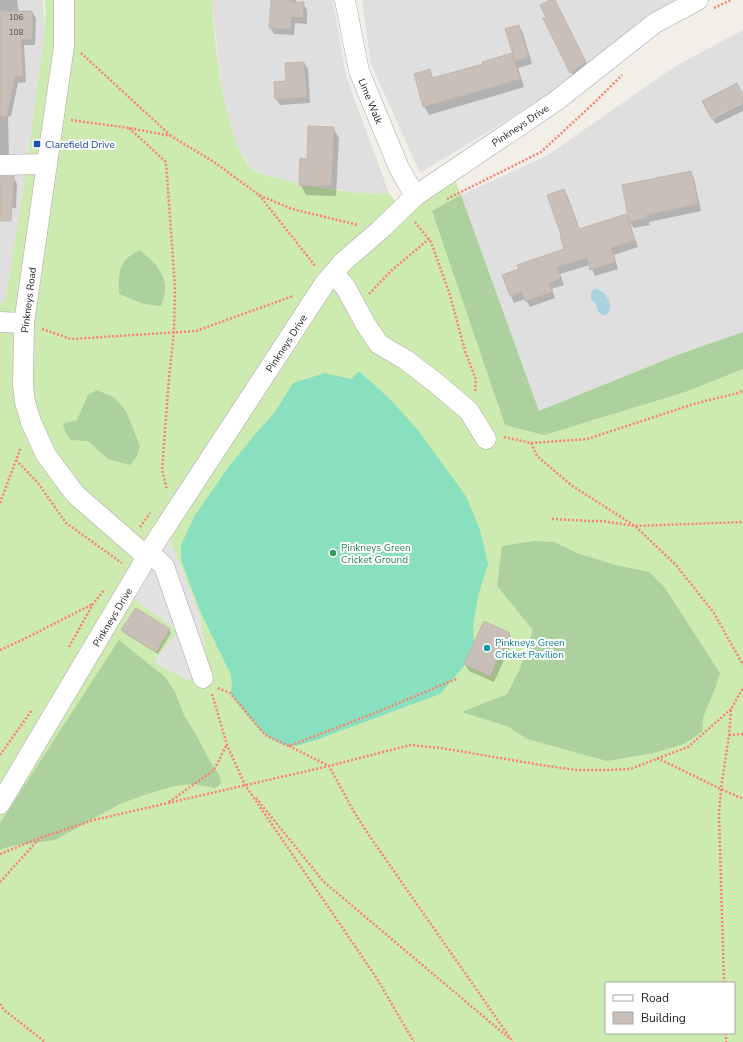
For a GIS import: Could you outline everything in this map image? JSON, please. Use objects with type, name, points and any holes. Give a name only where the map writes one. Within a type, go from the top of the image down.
[{"type":"street","name":"Pinkneys Road","points":[[64,0],[64,46],[24,323],[23,385],[25,402],[31,422],[46,455],[75,494],[164,566],[203,678]]},
{"type":"street","name":"Lime Walk","points":[[345,0],[359,71],[399,168],[415,196]]},
{"type":"street","name":"Pinkneys Drive","points":[[0,804],[148,554],[325,282],[325,270],[344,261],[380,230],[415,196],[556,101],[655,23],[698,0]]},
{"type":"street","points":[[0,165],[46,164]]},
{"type":"street","points":[[325,270],[346,288],[356,308],[379,344],[406,360],[436,383],[469,410],[494,437]]},
{"type":"street","points":[[0,322],[24,323]]},
{"type":"path","points":[[64,46],[82,54],[171,136],[214,162],[259,195],[325,270]]},
{"type":"path","points":[[53,118],[129,128],[171,136]]},
{"type":"path","points":[[129,128],[166,162],[175,286],[174,332],[162,470],[167,492]]},
{"type":"path","points":[[259,195],[292,209],[380,230]]},
{"type":"path","points":[[411,217],[431,242],[450,295],[465,351],[476,380],[475,396]]},
{"type":"path","points":[[356,308],[392,270],[429,239]]},
{"type":"path","points":[[24,323],[71,338],[196,331],[296,295]]},
{"type":"path","points":[[494,437],[531,443],[587,439],[697,403],[738,393],[743,390]]},
{"type":"path","points":[[0,503],[31,422]]},
{"type":"path","points":[[531,443],[537,456],[571,485],[635,526],[676,565],[714,613],[743,665]]},
{"type":"path","points":[[16,460],[38,483],[66,523],[122,564]]},
{"type":"path","points":[[552,519],[590,521],[602,520],[635,526],[743,522]]},
{"type":"path","points":[[0,650],[93,604]]},
{"type":"path","points":[[203,678],[213,697],[227,745],[245,785],[376,977],[414,1042]]},
{"type":"path","points":[[203,678],[214,687],[230,693],[265,735],[329,766],[354,812],[373,841],[513,1041]]},
{"type":"path","points":[[289,746],[376,713],[456,679]]},
{"type":"path","points":[[0,854],[40,838],[94,820],[329,766],[410,745],[441,748],[576,770],[630,769],[688,747],[731,709],[743,688]]},
{"type":"path","points":[[724,982],[719,815],[731,709]]},
{"type":"path","points":[[729,735],[743,734]]},
{"type":"path","points":[[167,803],[214,770],[227,745]]},
{"type":"path","points":[[657,758],[743,799]]},
{"type":"path","points":[[245,785],[324,882],[513,1041]]},
{"type":"path","points":[[0,882],[40,838]]},
{"type":"path","points":[[0,1006],[45,1042]]},
{"type":"shaded area","points":[[0,0],[43,0],[46,45],[5,310],[0,310]]},
{"type":"shaded area","points":[[212,0],[333,0],[346,76],[389,193],[359,193],[288,181],[261,173],[251,168],[237,147],[227,112],[220,75]]},
{"type":"shaded area","points":[[362,0],[676,0],[573,80],[420,173],[371,64]]},
{"type":"shaded area","points":[[743,30],[743,332],[680,354],[539,412],[461,195],[548,155],[674,67]]},
{"type":"shaded area","points":[[170,539],[200,616],[206,657],[189,681],[153,662],[178,631],[131,597]]},
{"type":"green space","points":[[45,0],[212,0],[218,63],[223,95],[231,126],[239,148],[250,167],[269,176],[302,184],[359,193],[389,193],[400,208],[454,176],[539,411],[680,354],[743,332],[743,1042],[0,1042],[0,303],[5,303],[22,200],[45,24]]},
{"type":"green space","points":[[461,195],[539,411],[680,354],[743,332],[743,369],[685,392],[544,435],[505,425],[432,211]]},
{"type":"green space","points":[[140,250],[153,262],[162,274],[165,289],[161,306],[144,304],[119,294],[119,273],[123,263],[127,258]]},
{"type":"green space","name":"Pinkneys Green Cricket Ground","points":[[359,371],[391,400],[417,429],[466,496],[480,530],[488,564],[478,596],[473,627],[475,653],[440,694],[316,740],[299,745],[288,746],[271,739],[263,732],[230,693],[232,688],[231,675],[200,611],[181,560],[181,545],[195,515],[230,465],[275,412],[293,383],[325,373],[351,379]]},
{"type":"green space","points":[[97,390],[115,398],[126,411],[140,446],[137,456],[130,465],[108,459],[88,441],[71,440],[66,433],[63,424],[77,420],[88,395]]},
{"type":"green space","points":[[534,541],[554,542],[577,553],[615,565],[649,572],[665,588],[720,673],[703,718],[702,732],[684,744],[654,753],[607,761],[527,739],[509,727],[462,712],[507,694],[519,671],[533,630],[497,586],[502,546]]},
{"type":"green space","points":[[119,640],[165,677],[175,692],[184,715],[220,776],[221,784],[215,788],[194,784],[174,786],[147,794],[120,804],[55,840],[11,846],[0,850],[0,823]]},
{"type":"water","points":[[594,289],[606,295],[610,303],[609,312],[606,315],[598,312],[596,304],[591,300],[591,292]]},
{"type":"building","points":[[271,0],[292,0],[292,2],[304,2],[303,17],[291,17],[291,29],[269,28]]},
{"type":"building","points":[[550,0],[555,0],[586,62],[570,73],[543,18],[546,17],[540,5]]},
{"type":"building","points":[[0,11],[32,11],[32,39],[21,39],[23,76],[15,76],[7,116],[0,116]]},
{"type":"building","points":[[519,25],[529,57],[515,61],[505,29]]},
{"type":"building","points":[[512,53],[520,79],[423,107],[414,74],[430,69],[432,78],[483,64],[482,62]]},
{"type":"building","points":[[304,62],[307,97],[275,99],[274,82],[286,81],[285,63]]},
{"type":"building","points":[[737,83],[743,95],[743,102],[711,118],[702,101]]},
{"type":"building","points":[[308,126],[334,127],[331,186],[299,185],[300,158],[307,159]]},
{"type":"building","points":[[691,171],[698,204],[646,215],[647,218],[629,222],[622,185]]},
{"type":"building","points":[[0,176],[14,176],[11,221],[0,221]]},
{"type":"building","points":[[564,189],[579,229],[626,214],[635,240],[611,248],[615,262],[590,270],[587,258],[557,267],[561,278],[549,283],[552,292],[525,301],[522,292],[510,296],[502,275],[519,269],[517,265],[564,249],[561,235],[547,195]]},
{"type":"building","points":[[136,608],[170,629],[156,652],[121,630]]},
{"type":"building","name":"Pinkneys Green Cricket Pavilion","points":[[484,621],[510,633],[490,676],[464,664]]},
{"type":"place","name":"Clarefield Drive","points":[[37,144]]},
{"type":"place","name":"Pinkneys Green Cricket Ground","points":[[333,553]]},
{"type":"place","name":"Pinkneys Green Cricket Pavilion","points":[[487,648]]}]
